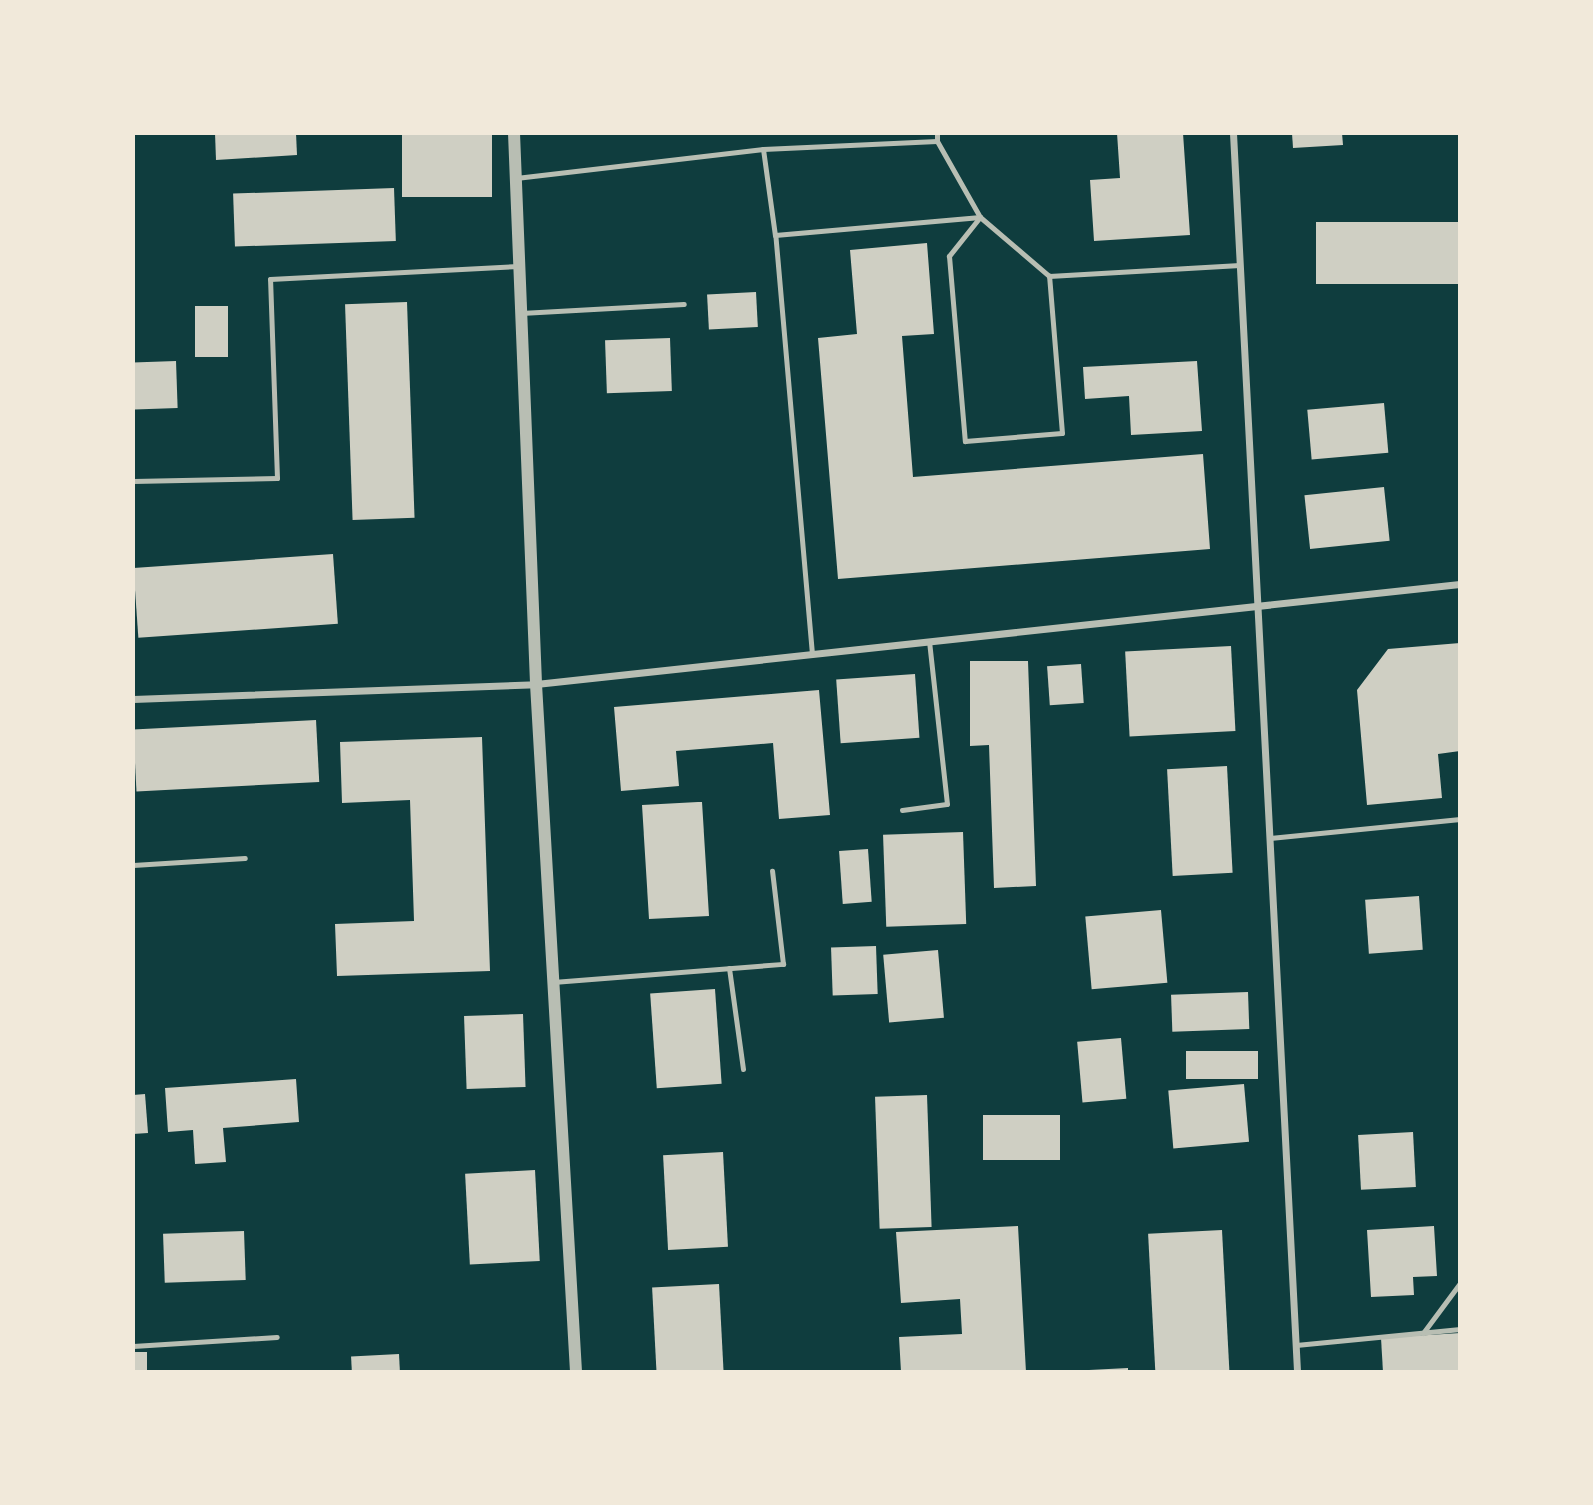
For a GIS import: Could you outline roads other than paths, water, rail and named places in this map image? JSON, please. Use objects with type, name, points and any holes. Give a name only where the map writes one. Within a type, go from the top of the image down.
[{"type":"street","points":[[514,133],[536,684],[576,1372]]},
{"type":"street","points":[[1233,133],[1297,1372]]},
{"type":"street","points":[[133,699],[536,684],[1460,584]]},
{"type":"lane","points":[[937,133],[937,141],[980,217],[1049,276],[1240,265]]},
{"type":"lane","points":[[516,178],[763,149],[937,141]]},
{"type":"lane","points":[[763,149],[775,234],[812,654]]},
{"type":"lane","points":[[775,234],[980,217]]},
{"type":"lane","points":[[980,217],[950,256],[965,441],[1062,433],[1049,276]]},
{"type":"lane","points":[[133,481],[277,478],[270,279],[519,266]]},
{"type":"lane","points":[[521,313],[684,303]]},
{"type":"lane","points":[[902,810],[947,804],[929,641]]},
{"type":"lane","points":[[1270,838],[1460,820]]},
{"type":"lane","points":[[133,865],[245,858]]},
{"type":"lane","points":[[553,982],[783,964],[772,871]]},
{"type":"lane","points":[[729,968],[743,1069]]},
{"type":"lane","points":[[1423,1333],[1460,1283]]},
{"type":"lane","points":[[1296,1345],[1460,1329]]},
{"type":"lane","points":[[133,1346],[277,1337]]}]
